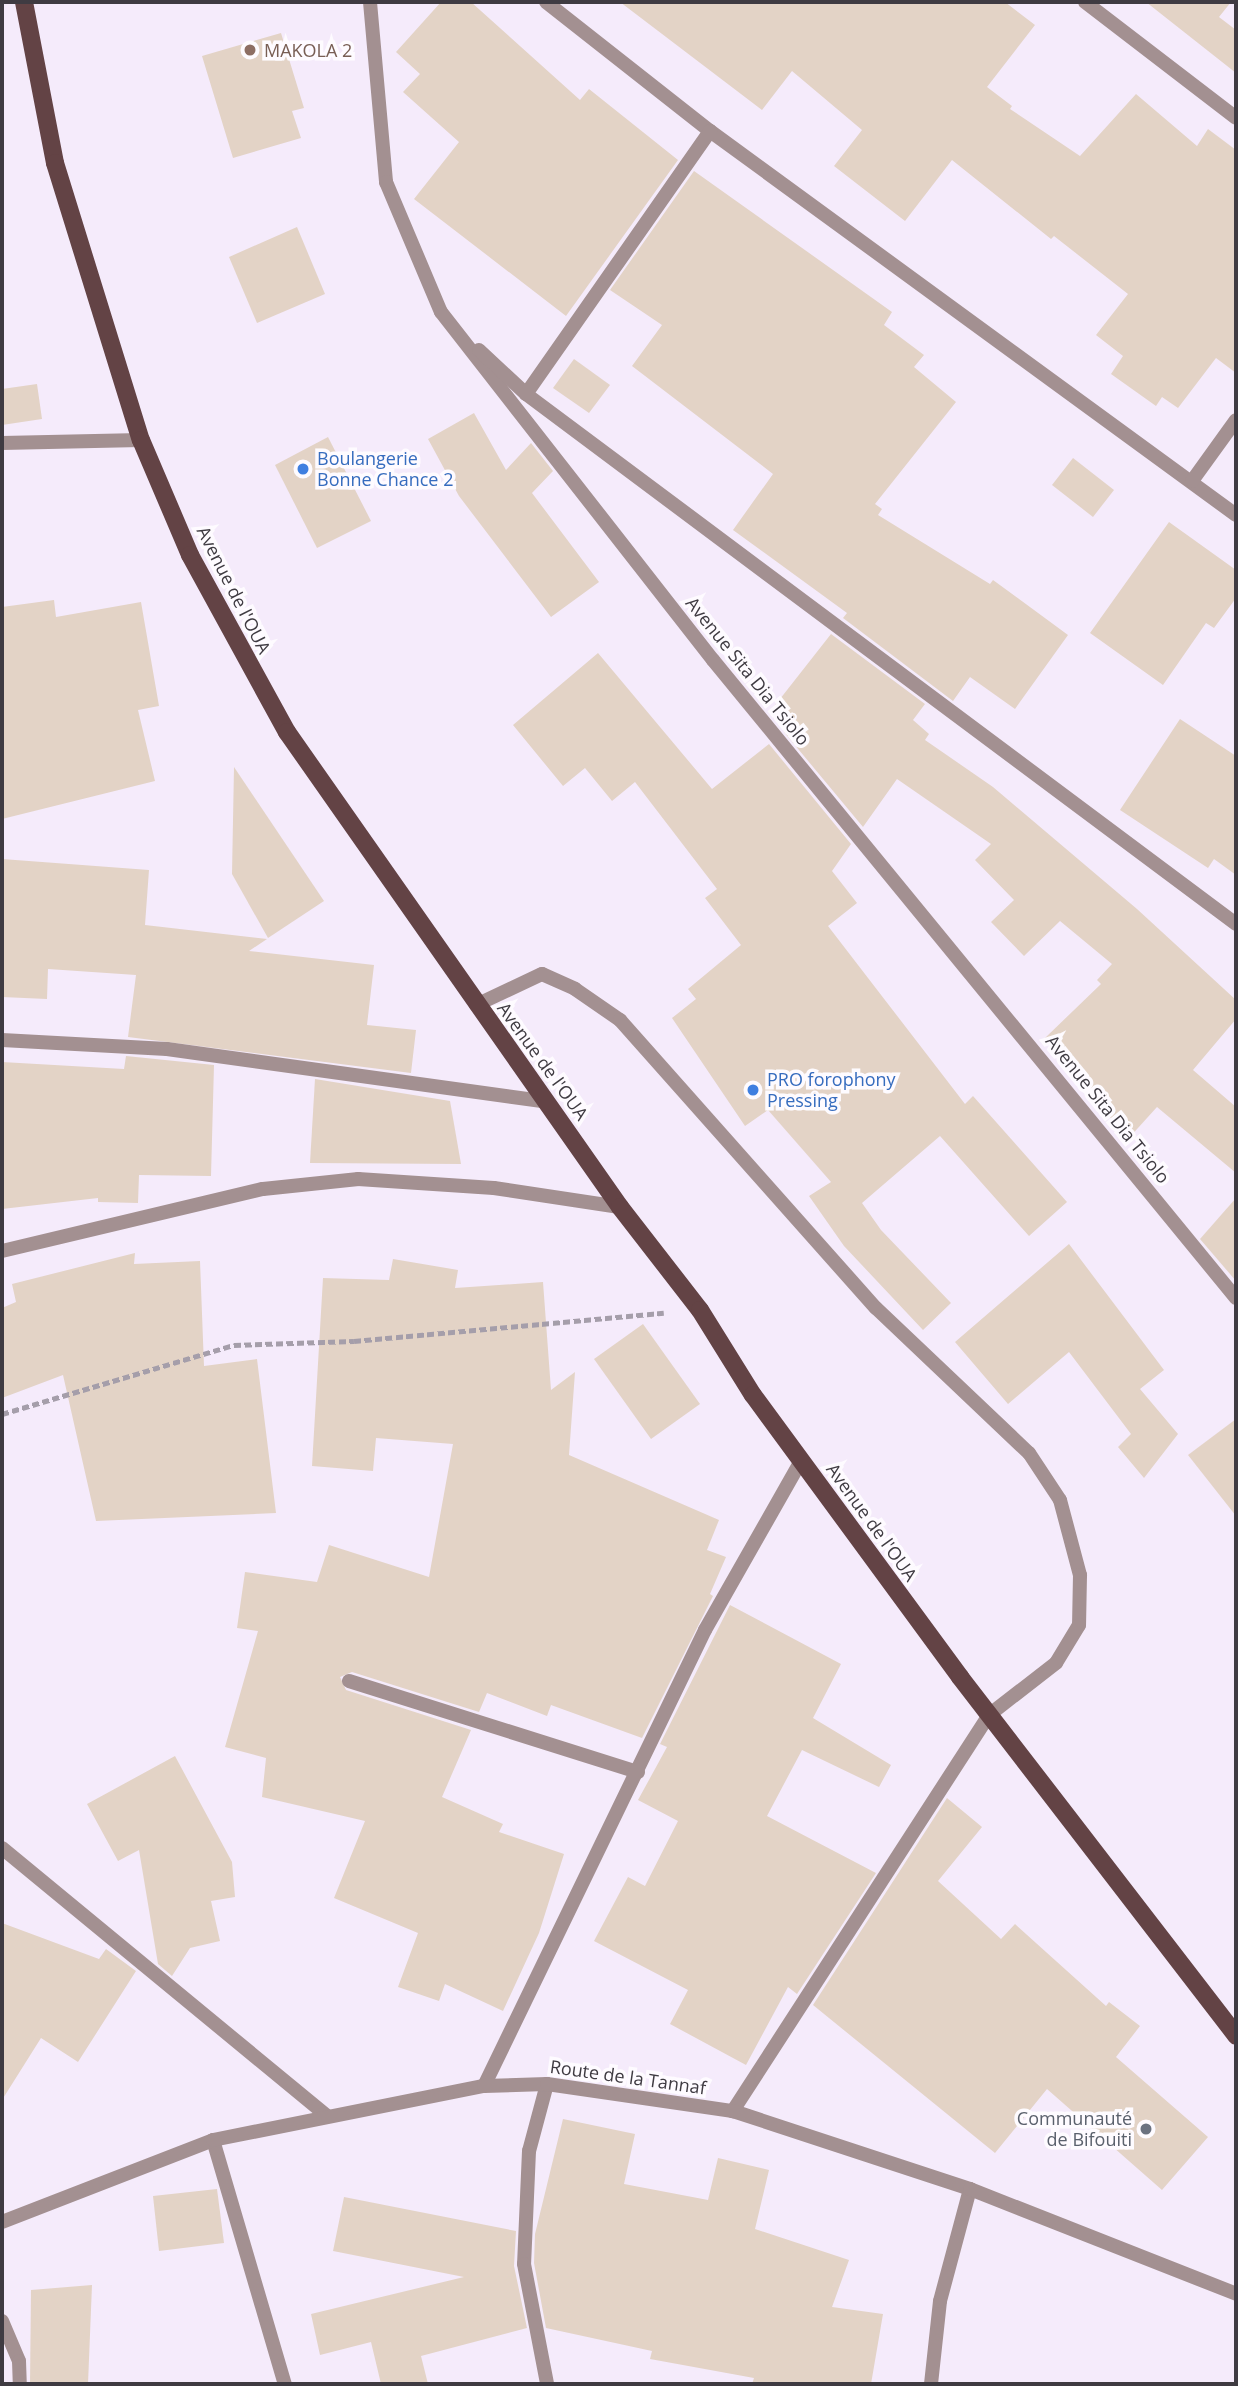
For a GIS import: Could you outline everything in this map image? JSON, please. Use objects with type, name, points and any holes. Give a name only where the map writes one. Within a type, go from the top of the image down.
[{"type":"main road","name":"Avenue de l'OUA","points":[[24,2],[55,163],[141,440],[190,555],[287,732],[620,1207],[700,1310],[801,1461],[989,1715],[1236,2036]]},
{"type":"street","name":"Avenue Sita Dia Tsiolo","points":[[370,2],[386,182],[441,312],[713,660],[1236,1298]]},
{"type":"street","points":[[546,2],[710,131],[1236,515]]},
{"type":"street","points":[[1084,2],[1236,118]]},
{"type":"street","points":[[526,394],[710,131]]},
{"type":"street","points":[[441,312],[526,394],[1236,924]]},
{"type":"street","points":[[1192,481],[1236,420]]},
{"type":"street","points":[[2,443],[141,440]]},
{"type":"street","points":[[476,1005],[542,974],[575,989],[620,1020],[876,1308],[1029,1453],[1060,1500],[1080,1575],[1079,1625],[1056,1662],[989,1715],[733,2111]]},
{"type":"street","points":[[2,1040],[167,1049],[547,1102]]},
{"type":"street","points":[[2,1251],[263,1189],[358,1179],[494,1188],[620,1207]]},
{"type":"street","points":[[484,2086],[705,1630],[801,1461]]},
{"type":"street","points":[[349,1681],[638,1772]]},
{"type":"street","points":[[2,1848],[326,2115]]},
{"type":"street","points":[[547,2084],[529,2151],[524,2264],[547,2384]]},
{"type":"street","name":"Route de la Tannaf","points":[[2,2222],[213,2140],[326,2115],[484,2086],[547,2084],[733,2111],[970,2189],[1236,2294]]},
{"type":"street","points":[[213,2140],[285,2384]]},
{"type":"street","points":[[931,2384],[940,2301],[970,2189]]},
{"type":"street","points":[[2,2321],[19,2361],[20,2384]]},
{"type":"path","points":[[2,1414],[234,1345],[354,1340],[700,1310]]},
{"type":"building","points":[[441,2],[471,2],[580,100],[589,89],[678,160],[566,316],[414,199],[459,142],[403,92],[420,74],[396,52]]},
{"type":"building","points":[[620,2],[1005,2],[1035,25],[987,87],[1012,106],[1010,109],[1080,156],[1136,94],[1197,146],[1208,129],[1236,150],[1236,373],[1216,358],[1178,408],[1162,397],[1156,406],[1111,374],[1123,356],[1096,335],[1128,294],[1054,236],[1051,239],[952,160],[905,221],[834,166],[862,130],[792,71],[762,110]]},
{"type":"building","points":[[1146,2],[1231,2],[1219,17],[1236,30],[1236,73]]},
{"type":"building","points":[[281,33],[304,108],[292,111],[301,138],[233,158],[202,56]]},
{"type":"building","points":[[694,171],[892,312],[884,325],[924,355],[914,367],[956,402],[875,504],[882,509],[878,515],[990,584],[993,580],[1068,635],[1015,709],[970,677],[953,701],[843,618],[847,613],[733,530],[773,474],[632,366],[662,325],[610,290]]},
{"type":"building","points":[[297,227],[325,294],[257,323],[229,257]]},
{"type":"building","points":[[574,359],[610,385],[589,413],[553,388]]},
{"type":"building","points":[[37,384],[42,419],[2,425],[2,389]]},
{"type":"building","points":[[474,413],[506,470],[531,443],[553,471],[532,493],[599,582],[551,617],[459,496],[428,439]]},
{"type":"building","points":[[328,437],[371,521],[317,548],[275,465]]},
{"type":"building","points":[[1073,458],[1114,490],[1093,517],[1052,485]]},
{"type":"building","points":[[1169,522],[1236,570],[1236,598],[1214,628],[1206,623],[1163,685],[1090,633]]},
{"type":"building","points":[[54,600],[56,617],[141,602],[159,706],[138,710],[155,781],[2,819],[2,607]]},
{"type":"building","points":[[831,634],[925,704],[913,720],[929,734],[925,740],[993,787],[1137,909],[1236,1000],[1236,1019],[1193,1070],[1236,1107],[1236,1173],[1157,1107],[1128,1139],[1045,1038],[1101,984],[1097,980],[1112,964],[1060,921],[1024,956],[991,922],[1014,900],[975,860],[991,844],[897,779],[863,827],[784,732],[788,729],[769,713]]},
{"type":"building","points":[[598,653],[712,789],[769,744],[851,844],[832,871],[857,903],[828,926],[965,1104],[973,1096],[1067,1202],[1029,1236],[940,1136],[862,1203],[881,1230],[951,1303],[923,1330],[844,1246],[809,1196],[831,1182],[768,1110],[745,1126],[672,1018],[696,999],[688,989],[741,945],[705,898],[717,889],[635,782],[612,801],[585,768],[563,786],[513,725]]},
{"type":"building","points":[[1180,719],[1236,756],[1236,875],[1214,859],[1208,868],[1120,810]]},
{"type":"building","points":[[234,767],[324,901],[268,938],[232,874]]},
{"type":"building","points":[[2,859],[149,870],[145,925],[267,939],[249,951],[374,965],[367,1025],[416,1030],[411,1073],[128,1037],[136,975],[48,969],[47,999],[2,997]]},
{"type":"building","points":[[126,1056],[214,1065],[211,1176],[139,1175],[138,1203],[98,1202],[98,1198],[2,1209],[2,1062],[124,1069]]},
{"type":"building","points":[[315,1079],[450,1101],[461,1164],[310,1163]]},
{"type":"building","points":[[1236,1198],[1236,1281],[1200,1239]]},
{"type":"building","points":[[1069,1244],[1164,1370],[1140,1389],[1178,1434],[1144,1478],[1118,1447],[1131,1434],[1069,1352],[1008,1404],[955,1342]]},
{"type":"building","points":[[135,1253],[134,1264],[200,1261],[204,1366],[257,1359],[276,1513],[96,1521],[63,1375],[2,1398],[2,1308],[16,1302],[12,1284]]},
{"type":"building","points":[[393,1259],[458,1270],[455,1288],[543,1282],[551,1390],[575,1372],[569,1455],[719,1520],[707,1550],[726,1557],[710,1594],[713,1596],[642,1738],[551,1705],[547,1716],[487,1693],[479,1712],[352,1672],[340,1677],[346,1690],[471,1730],[442,1797],[503,1824],[499,1832],[564,1854],[539,1933],[503,2011],[445,1984],[439,2001],[398,1987],[418,1933],[334,1898],[365,1821],[262,1797],[266,1758],[225,1747],[258,1631],[237,1628],[245,1572],[317,1582],[329,1545],[429,1577],[453,1444],[376,1438],[373,1471],[312,1466],[323,1278],[389,1280]]},
{"type":"building","points":[[643,1324],[700,1404],[651,1439],[594,1359]]},
{"type":"building","points":[[1236,1419],[1236,1516],[1188,1455]]},
{"type":"building","points":[[730,1605],[841,1664],[813,1718],[891,1765],[879,1787],[802,1750],[767,1816],[876,1873],[797,1994],[788,1987],[746,2065],[670,2024],[688,1990],[594,1941],[628,1877],[645,1886],[678,1821],[638,1800],[667,1747],[660,1744]]},
{"type":"building","points":[[175,1756],[232,1862],[235,1897],[211,1901],[220,1941],[190,1948],[172,1976],[158,1964],[139,1850],[118,1861],[87,1804]]},
{"type":"building","points":[[947,1798],[982,1827],[938,1881],[1001,1939],[1015,1924],[1106,2006],[1109,2002],[1140,2026],[1116,2057],[1208,2137],[1162,2190],[1047,2089],[995,2153],[813,2005]]},
{"type":"building","points":[[2,1923],[99,1959],[106,1949],[136,1971],[78,2062],[41,2038],[2,2100]]},
{"type":"building","points":[[563,2119],[635,2134],[624,2184],[708,2200],[718,2158],[769,2170],[755,2229],[849,2260],[832,2307],[883,2314],[871,2384],[752,2384],[754,2378],[650,2359],[652,2351],[546,2328],[534,2263],[535,2234]]},
{"type":"building","points":[[217,2189],[224,2243],[159,2251],[153,2196]]},
{"type":"building","points":[[344,2197],[516,2231],[514,2266],[527,2328],[421,2356],[428,2384],[381,2384],[371,2342],[320,2355],[311,2314],[464,2277],[333,2251]]},
{"type":"building","points":[[92,2285],[88,2384],[30,2384],[31,2290]]},
{"type":"place","name":"MAKOLA 2","points":[[250,50]]},
{"type":"place","name":"Boulangerie Bonne Chance 2","points":[[303,469]]},
{"type":"place","name":"PRO forophony Pressing","points":[[753,1090]]},
{"type":"place","name":"Communauté de Bifouiti","points":[[1146,2129]]}]
